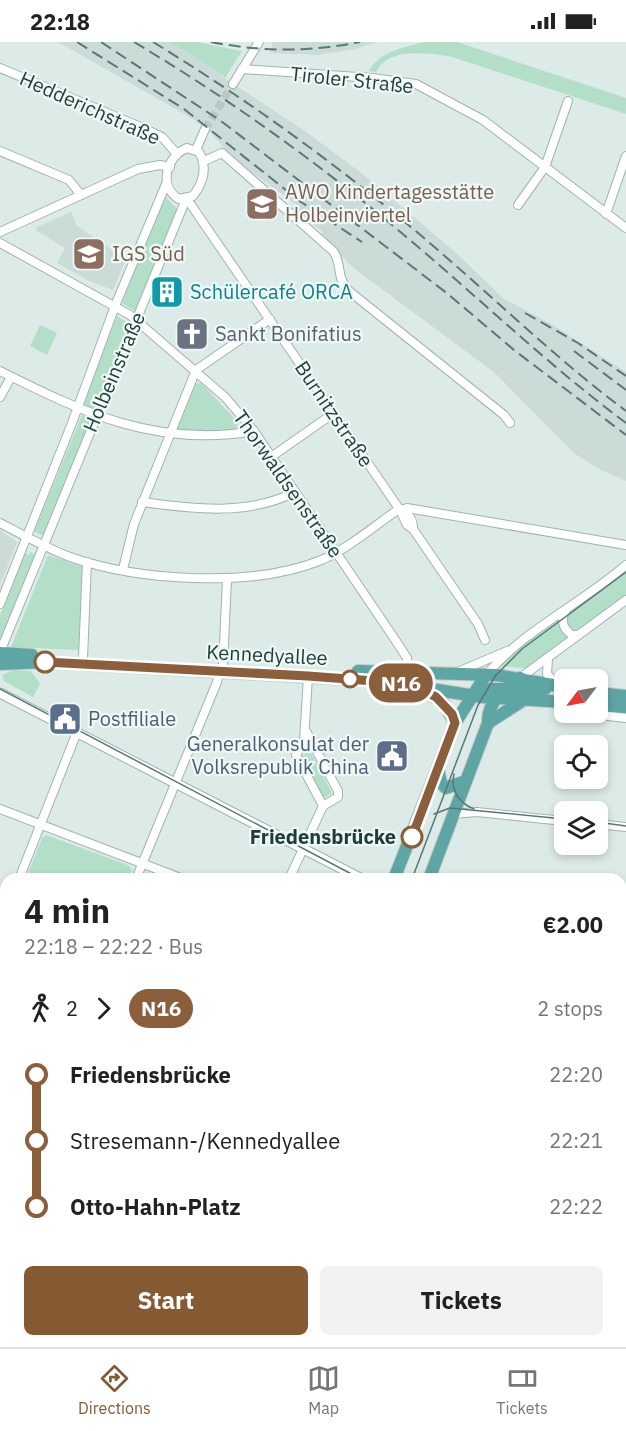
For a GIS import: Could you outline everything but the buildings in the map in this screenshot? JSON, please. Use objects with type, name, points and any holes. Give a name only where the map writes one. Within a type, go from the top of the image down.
[{"type":"main road","name":"Kennedyallee","points":[[0,660],[18,655],[221,668],[412,685],[472,695],[501,693],[526,700],[554,701]]},
{"type":"main road","name":"Kennedyallee","points":[[0,660],[451,673],[520,678],[554,685]]},
{"type":"main road","points":[[397,873],[455,723],[486,675]]},
{"type":"main road","points":[[431,873],[488,723],[488,713],[501,693],[520,678]]},
{"type":"main road","points":[[412,685],[442,700],[455,723]]},
{"type":"main road","points":[[501,693],[554,688]]},
{"type":"main road","points":[[608,699],[626,696]]},
{"type":"main road","points":[[488,723],[515,703],[526,700]]},
{"type":"main road","points":[[608,703],[626,707]]},
{"type":"main road","points":[[437,766],[441,783],[446,788],[466,782]]},
{"type":"street","points":[[233,84],[259,42]]},
{"type":"street","name":"Hedderichstraße","points":[[0,68],[162,137],[176,153]]},
{"type":"street","name":"Tiroler Straße","points":[[242,69],[372,78],[416,84],[483,120],[626,228]]},
{"type":"street","points":[[518,205],[545,167],[568,101]]},
{"type":"street","points":[[196,150],[205,129]]},
{"type":"street","points":[[187,148],[196,150],[204,160],[203,177],[198,189],[187,199],[174,196],[164,188],[176,153],[187,148]]},
{"type":"street","points":[[0,151],[69,180],[81,195]]},
{"type":"street","points":[[204,160],[222,153],[266,190],[333,251],[339,277],[349,291],[504,415],[510,423]]},
{"type":"street","points":[[606,214],[626,156]]},
{"type":"street","points":[[0,232],[138,169],[160,165],[170,167]]},
{"type":"street","name":"Holbeinstraße","points":[[0,604],[115,306],[164,188]]},
{"type":"street","name":"Burnitzstraße","points":[[187,199],[400,510],[407,525],[413,529],[478,624],[485,640]]},
{"type":"street","name":"Holbeinstraße","points":[[0,660],[96,417],[103,406],[187,199]]},
{"type":"street","points":[[179,216],[189,210],[197,212]]},
{"type":"street","name":"Thorwaldsenstraße","points":[[0,243],[137,319],[232,404],[254,431],[407,658],[409,672]]},
{"type":"street","points":[[123,568],[142,502],[196,370],[270,319]]},
{"type":"street","points":[[0,371],[96,417],[170,434],[221,436],[254,431]]},
{"type":"street","points":[[0,397],[11,377]]},
{"type":"street","points":[[271,457],[334,413]]},
{"type":"street","points":[[142,502],[226,508],[258,505],[295,492]]},
{"type":"street","points":[[0,523],[45,546],[87,562],[179,576],[227,579],[284,572],[320,561],[400,510],[407,508],[626,547]]},
{"type":"street","points":[[83,658],[87,562]]},
{"type":"street","points":[[486,675],[513,648],[625,567]]},
{"type":"street","points":[[138,873],[217,682],[221,668],[227,579]]},
{"type":"street","points":[[520,678],[626,600]]},
{"type":"street","points":[[567,609],[563,618],[564,627],[572,635],[578,635]]},
{"type":"street","points":[[451,673],[513,648]]},
{"type":"street","points":[[548,658],[547,674],[554,680]]},
{"type":"street","points":[[308,676],[304,741],[296,753],[323,806]]},
{"type":"street","points":[[0,686],[18,701]]},
{"type":"street","points":[[0,693],[350,873]]},
{"type":"street","points":[[608,716],[626,718]]},
{"type":"street","points":[[292,873],[323,806],[338,797],[338,791],[305,730]]},
{"type":"street","points":[[20,873],[77,732]]},
{"type":"street","points":[[460,795],[468,807],[477,812]]},
{"type":"street","points":[[0,809],[167,873]]},
{"type":"street","points":[[453,814],[477,812],[554,820]]},
{"type":"street","points":[[608,825],[626,827]]},
{"type":"shaded area","points":[[58,42],[170,42],[222,73],[221,76],[305,131],[364,175],[454,251],[504,299],[553,325],[626,372],[626,481],[599,469],[575,454],[495,373],[355,269],[321,236],[323,232],[297,211],[298,206],[233,158],[211,133],[193,119]]},
{"type":"shaded area","points":[[273,42],[377,42],[356,49],[318,55],[270,53]]},
{"type":"shaded area","name":"IGS Süd","points":[[71,212],[77,226],[126,259],[113,290],[87,280],[57,263],[65,248],[35,228]]},
{"type":"shaded area","points":[[0,530],[17,542],[0,585]]},
{"type":"green space","points":[[170,42],[197,42],[242,51],[225,78],[221,73]]},
{"type":"green space","points":[[425,42],[457,42],[626,98],[626,114],[449,56],[420,53],[398,55],[381,64],[376,72],[369,71],[386,54]]},
{"type":"green space","points":[[165,196],[177,209],[135,311],[122,303]]},
{"type":"green space","points":[[117,316],[129,324],[99,405],[94,411],[84,407],[85,400]]},
{"type":"green space","points":[[40,325],[57,333],[47,355],[30,346]]},
{"type":"green space","points":[[201,383],[239,423],[235,431],[212,433],[177,430],[194,384]]},
{"type":"green space","points":[[82,415],[87,416],[89,423],[44,536],[34,532]]},
{"type":"green space","points":[[30,552],[37,555],[0,643],[0,615],[25,553],[29,555]]},
{"type":"green space","points":[[48,555],[83,567],[79,650],[11,647]]},
{"type":"green space","points":[[622,573],[626,573],[626,597],[581,631],[570,630],[565,620],[569,612]]},
{"type":"green space","points":[[558,616],[561,626],[573,637],[530,669],[500,666]]},
{"type":"green space","points":[[13,670],[31,671],[40,684],[33,697],[4,681],[2,675]]},
{"type":"green space","points":[[310,751],[332,793],[324,798],[301,756]]},
{"type":"green space","points":[[46,835],[128,865],[132,870],[131,873],[28,873],[42,838]]},
{"type":"tunnel","points":[[205,129],[233,84]]},
{"type":"tram line","points":[[414,873],[478,705],[496,675],[522,649],[626,572]]},
{"type":"tram line","points":[[0,689],[350,873]]},
{"type":"tram line","points":[[454,774],[453,785],[457,795],[460,800],[474,809]]},
{"type":"tram line","points":[[434,814],[450,808],[554,818]]},
{"type":"tram line","points":[[608,824],[626,826]]},
{"type":"railway","points":[[77,42],[184,109],[301,202],[362,242]]},
{"type":"railway","points":[[101,42],[221,121],[448,294],[514,350],[626,435]]},
{"type":"railway","points":[[134,42],[239,109],[340,183],[404,235],[569,378],[626,423]]},
{"type":"railway","points":[[153,42],[253,107],[350,178],[439,251],[598,390],[626,411]]},
{"type":"railway","points":[[211,42],[249,48],[286,50],[323,48],[360,42]]},
{"type":"railway","points":[[525,313],[578,343],[626,376]]},
{"type":"railway","points":[[574,351],[626,390]]},
{"type":"bus line","name":"N16","points":[[45,662],[308,676],[412,685],[442,700],[452,714],[455,723],[412,837]]},
{"type":"place","name":"AWO Kindertagesstätte Holbeinviertel","points":[[262,204]]},
{"type":"place","name":"IGS Süd","points":[[89,254]]},
{"type":"place","name":"Schülercafé ORCA","points":[[167,292]]},
{"type":"place","name":"Sankt Bonifatius","points":[[192,334]]},
{"type":"place","name":"Postfiliale","points":[[65,719]]},
{"type":"place","name":"Generalkonsulat der Volksrepublik China","points":[[392,756]]},
{"type":"place","name":"Friedensbrücke","points":[[412,837]]}]
